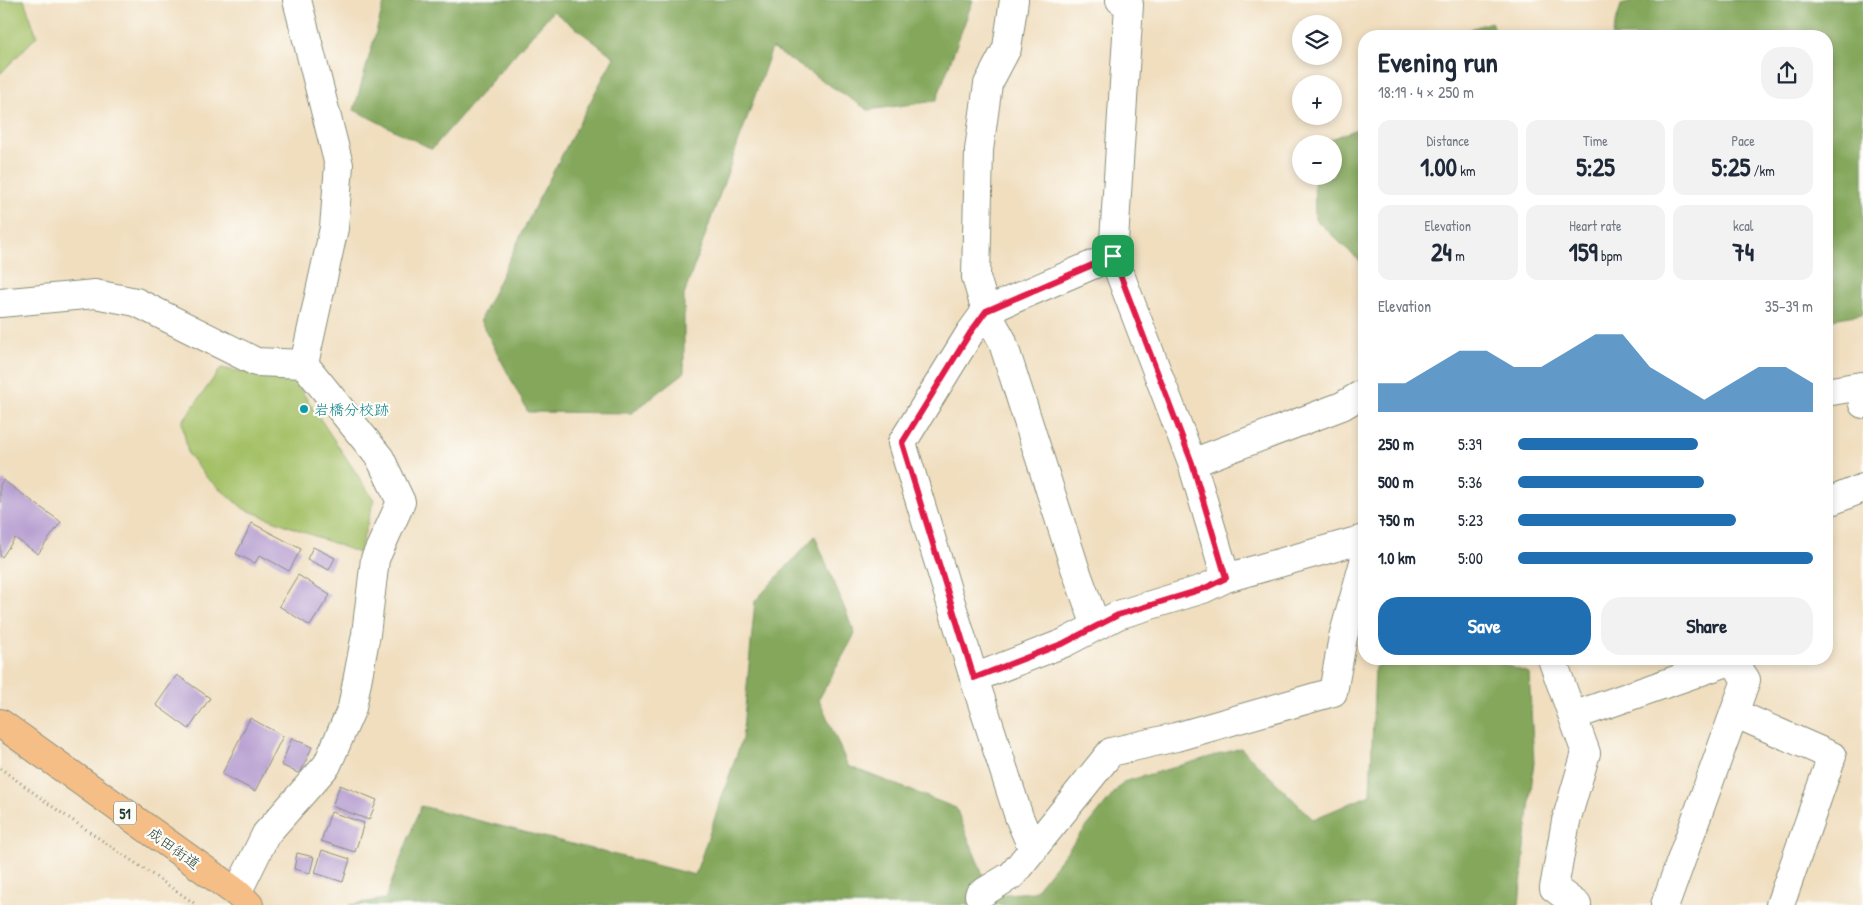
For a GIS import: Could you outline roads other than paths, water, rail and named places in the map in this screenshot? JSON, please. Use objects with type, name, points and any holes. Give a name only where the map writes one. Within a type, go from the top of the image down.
[{"type":"highway","name":"成田街道","points":[[0,723],[243,899]]},
{"type":"street","points":[[297,0],[339,164],[334,228],[304,364]]},
{"type":"street","points":[[1014,0],[1007,48],[988,84],[979,150],[976,277],[986,311],[1002,340],[1075,568],[1096,626]]},
{"type":"street","points":[[1120,0],[1129,5],[1113,256],[1192,463],[1226,578]]},
{"type":"street","points":[[1034,850],[1019,817],[902,443],[970,333],[986,311],[1113,256]]},
{"type":"street","points":[[0,303],[95,294],[136,302],[256,362],[304,364],[380,458],[401,502],[375,559],[366,634],[352,708],[327,765],[266,834],[243,899]]},
{"type":"street","points":[[1833,392],[1862,392]]},
{"type":"street","points":[[1192,463],[1342,406],[1358,397]]},
{"type":"street","points":[[1833,500],[1863,488]]},
{"type":"street","points":[[974,678],[1064,643],[1118,615],[1203,589],[1226,578],[1358,541]]},
{"type":"street","points":[[979,895],[1012,875],[1111,752],[1184,735],[1333,692],[1343,637],[1358,583]]},
{"type":"street","points":[[1554,665],[1586,752],[1566,821],[1554,888],[1577,905]]},
{"type":"street","points":[[1573,716],[1719,665]]},
{"type":"street","points":[[1665,905],[1746,680],[1736,665]]},
{"type":"street","points":[[1734,712],[1832,756],[1780,905]]},
{"type":"place","name":"岩橋分校跡","points":[[304,409]]}]
